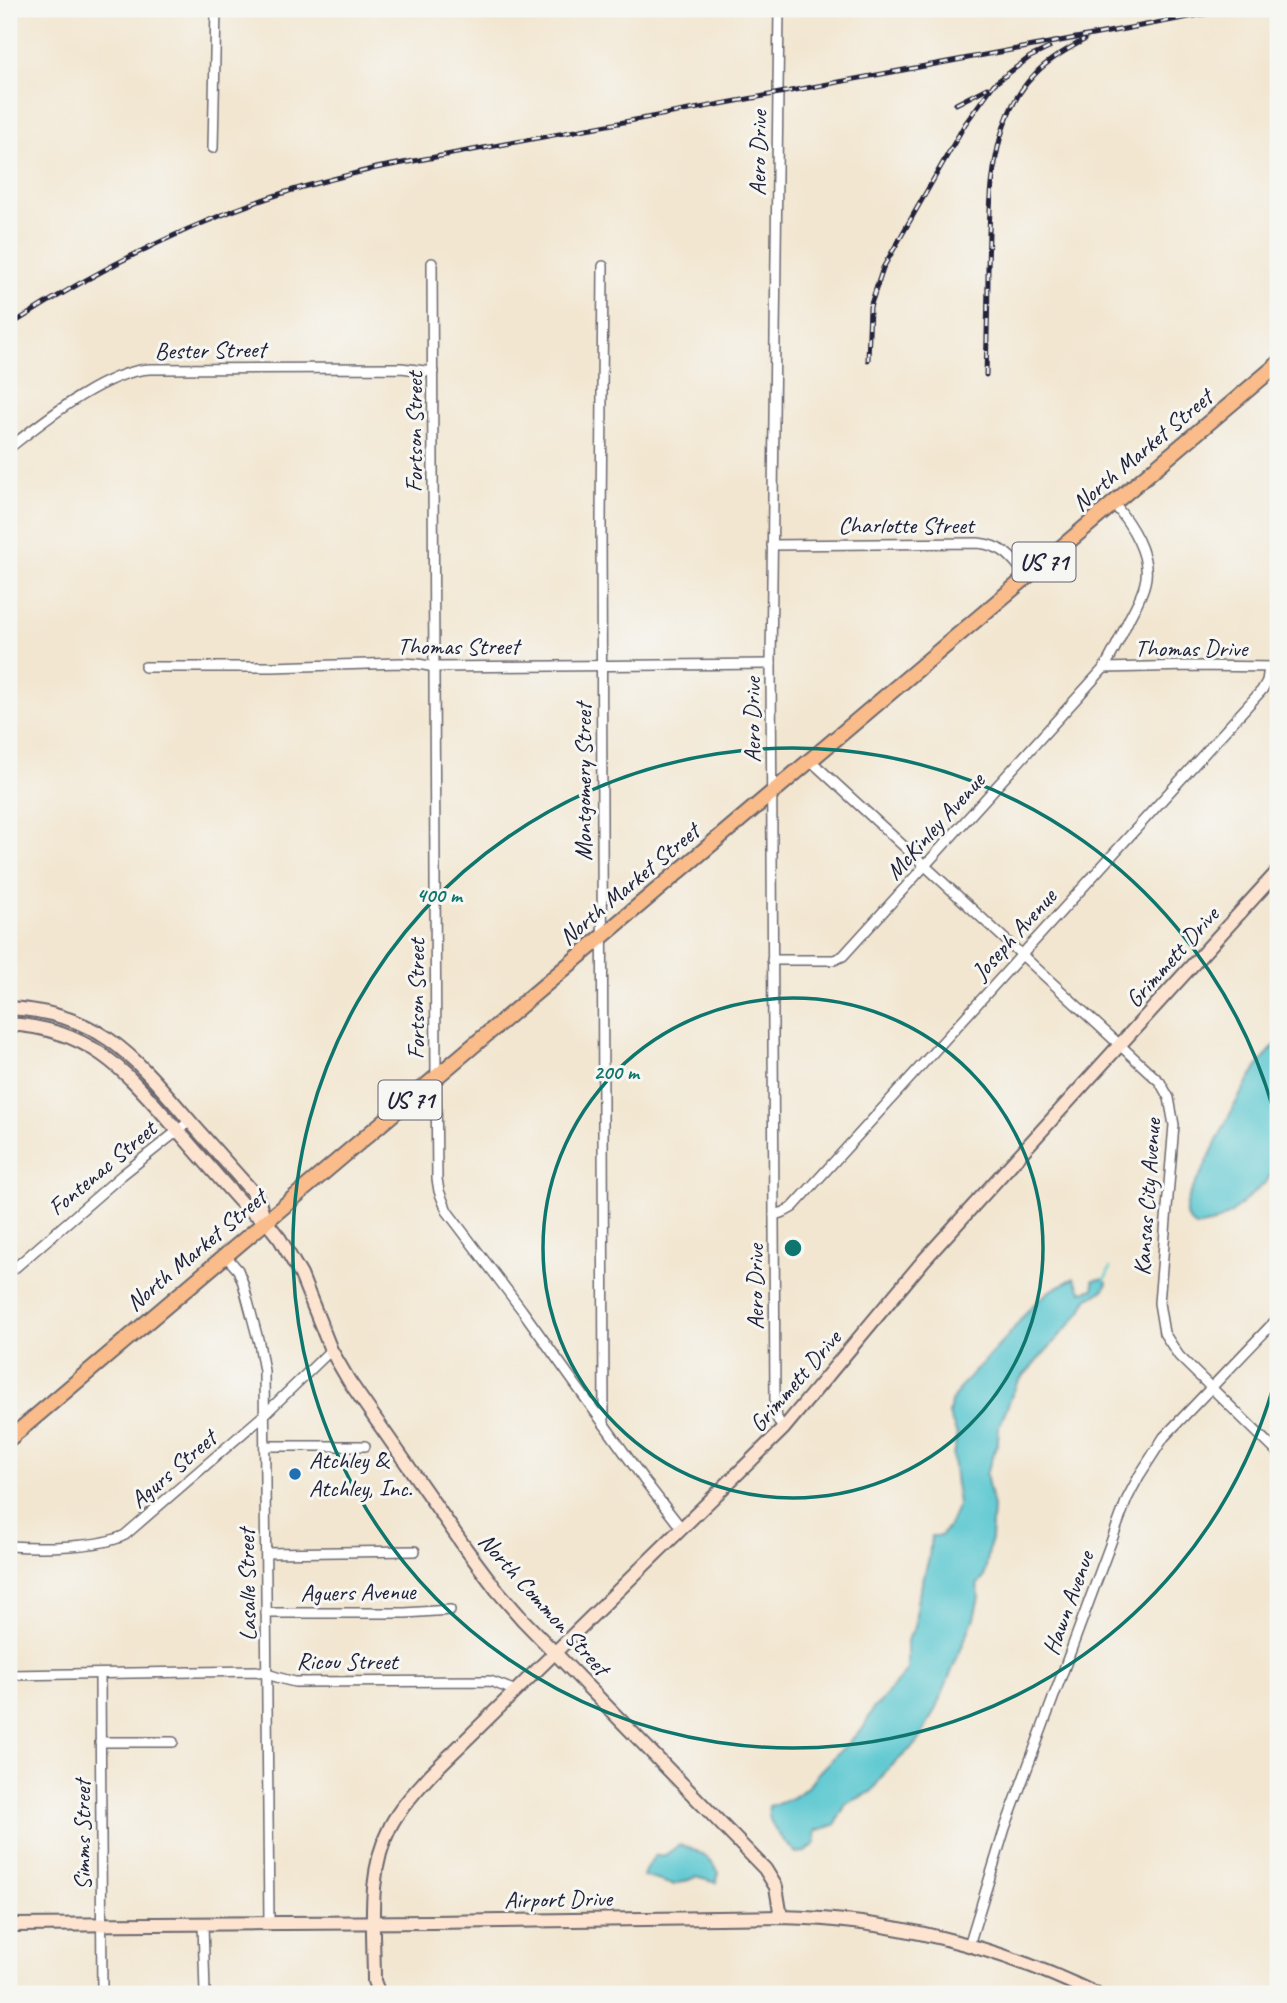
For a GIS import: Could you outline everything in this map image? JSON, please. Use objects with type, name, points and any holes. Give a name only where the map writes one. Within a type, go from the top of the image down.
[{"type":"main road","name":"North Market Street","points":[[9,1439],[1277,367]]},
{"type":"main road","name":"Grimmett Drive","points":[[374,1981],[376,1868],[391,1825],[408,1799],[783,1429],[924,1260],[1278,871]]},
{"type":"main road","name":"North Common Street","points":[[9,1008],[30,1009],[69,1018],[106,1037],[131,1055],[252,1191],[258,1199],[265,1220],[280,1239],[301,1275],[331,1350],[349,1381],[466,1549],[496,1589],[555,1653],[765,1869],[776,1887],[781,1917]]},
{"type":"main road","name":"North Common Street","points":[[9,1024],[54,1031],[102,1054],[136,1083],[246,1209],[265,1220]]},
{"type":"main road","name":"Airport Drive","points":[[9,1926],[821,1918],[878,1924],[969,1945],[1053,1974],[1096,1994]]},
{"type":"main road","points":[[366,1994],[374,1981]]},
{"type":"main road","points":[[374,1981],[379,1994]]},
{"type":"street","points":[[213,148],[216,9]]},
{"type":"street","name":"Aero Drive","points":[[779,9],[771,794],[775,1405],[777,1418],[783,1429]]},
{"type":"street","name":"Fortson Street","points":[[432,263],[436,1179],[443,1203],[682,1529]]},
{"type":"street","name":"Montgomery Street","points":[[603,266],[601,666],[604,1424]]},
{"type":"street","name":"Bester Street","points":[[9,448],[81,396],[109,379],[129,372],[149,369],[401,368],[433,372]]},
{"type":"street","name":"McKinley Avenue","points":[[772,960],[834,960],[843,956],[1104,668],[1146,579],[1143,554],[1135,533],[1114,504]]},
{"type":"street","name":"Charlotte Street","points":[[772,545],[978,543],[992,545],[1007,554],[1027,577]]},
{"type":"street","name":"Thomas Street","points":[[145,667],[286,667],[400,663],[435,667],[771,664]]},
{"type":"street","name":"Thomas Drive","points":[[1104,668],[1274,668]]},
{"type":"street","name":"Joseph Avenue","points":[[774,1215],[793,1207],[1262,690],[1274,668]]},
{"type":"street","name":"Kansas City Avenue","points":[[810,760],[1160,1082],[1172,1107],[1174,1125],[1159,1303],[1164,1333],[1179,1356],[1278,1453]]},
{"type":"street","name":"Fontenac Street","points":[[9,1273],[121,1175],[190,1121]]},
{"type":"street","name":"Lasalle Street","points":[[225,1255],[238,1270],[243,1283],[264,1371],[269,1923]]},
{"type":"street","name":"Hawn Avenue","points":[[969,1945],[1005,1828],[1127,1499],[1164,1437],[1278,1318]]},
{"type":"street","name":"Agurs Street","points":[[9,1546],[90,1545],[109,1542],[125,1535],[265,1414],[331,1350]]},
{"type":"street","points":[[265,1446],[365,1446]]},
{"type":"street","points":[[266,1553],[415,1551]]},
{"type":"street","name":"Aguers Avenue","points":[[266,1613],[405,1613],[450,1610]]},
{"type":"street","name":"Ricou Street","points":[[9,1675],[256,1671],[295,1682],[490,1681],[516,1691]]},
{"type":"street","name":"Simms Street","points":[[100,1675],[102,1994]]},
{"type":"street","points":[[100,1742],[173,1742]]},
{"type":"street","points":[[203,1923],[205,1994]]},
{"type":"water","points":[[1278,1042],[1278,1161],[1267,1181],[1230,1214],[1214,1223],[1196,1227],[1186,1216],[1190,1194],[1245,1086]]},
{"type":"water","points":[[1074,1278],[1082,1292],[1094,1289],[1093,1280],[1102,1279],[1107,1282],[1102,1290],[1087,1299],[1082,1311],[1017,1383],[999,1426],[998,1441],[986,1474],[993,1507],[984,1578],[977,1585],[979,1597],[974,1618],[936,1708],[919,1741],[886,1771],[871,1792],[846,1804],[835,1825],[815,1831],[816,1843],[805,1852],[796,1853],[773,1826],[769,1806],[790,1799],[809,1785],[864,1727],[874,1707],[907,1670],[907,1640],[915,1627],[917,1602],[929,1558],[931,1536],[941,1536],[958,1505],[953,1456],[957,1435],[949,1415],[951,1402],[962,1385],[1029,1309],[1048,1292]]},
{"type":"water","points":[[679,1845],[697,1851],[712,1863],[719,1873],[716,1883],[697,1877],[674,1885],[643,1876],[655,1856],[665,1855]]},
{"type":"waterway","points":[[1104,1281],[1110,1268]]},
{"type":"railway","points":[[9,326],[74,286],[176,234],[295,189],[376,168],[1232,9]]},
{"type":"railway","points":[[986,375],[991,191],[1000,139],[1008,115],[1035,74],[1052,59],[1084,40]]},
{"type":"railway","points":[[868,360],[870,307],[883,268],[965,124],[994,84],[1030,57],[1049,48]]},
{"type":"railway","points":[[956,104],[987,88]]},
{"type":"place","name":"Atchley & Atchley, Inc.","points":[[295,1474]]}]
